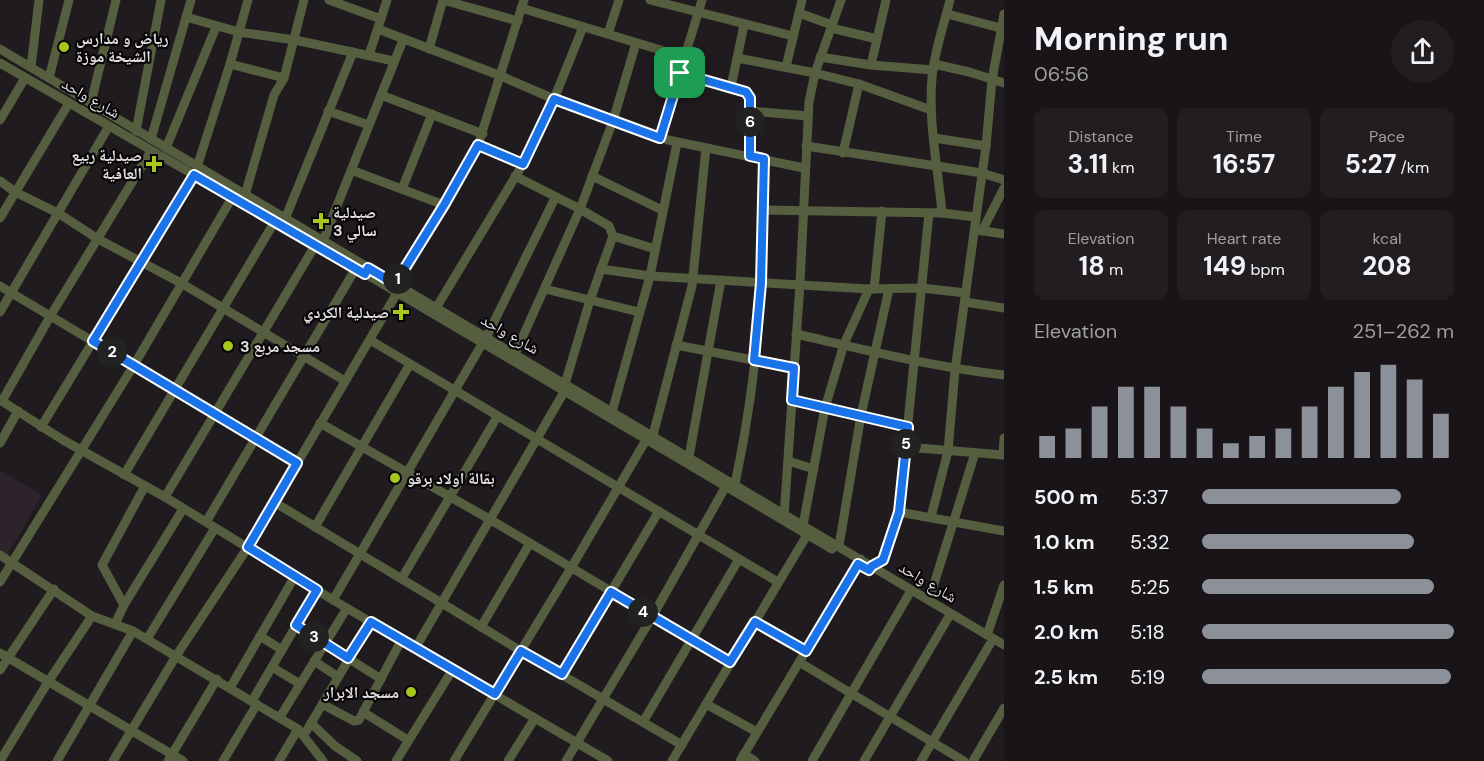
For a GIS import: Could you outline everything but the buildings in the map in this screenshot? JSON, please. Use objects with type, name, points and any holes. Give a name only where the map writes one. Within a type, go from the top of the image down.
[{"type":"street","points":[[31,67],[39,0]]},
{"type":"street","points":[[49,78],[69,0]]},
{"type":"street","points":[[91,103],[116,0]]},
{"type":"street","points":[[136,130],[161,0]]},
{"type":"street","points":[[151,139],[191,0]]},
{"type":"street","points":[[41,427],[195,171],[248,0]]},
{"type":"street","points":[[245,195],[274,95],[284,78],[304,0]]},
{"type":"street","points":[[329,0],[381,19]]},
{"type":"street","points":[[369,55],[387,0]]},
{"type":"street","points":[[429,49],[443,0],[518,21]]},
{"type":"street","points":[[608,34],[619,0]]},
{"type":"street","points":[[650,0],[793,36]]},
{"type":"street","points":[[660,138],[702,0]]},
{"type":"street","points":[[786,67],[802,0]]},
{"type":"street","points":[[784,517],[800,284],[808,116],[815,73],[841,0]]},
{"type":"street","points":[[871,65],[886,0]]},
{"type":"street","points":[[942,213],[931,110],[934,67],[950,0]]},
{"type":"street","points":[[113,761],[176,656],[248,547],[370,340],[396,288],[478,145],[523,4],[583,27],[684,57]]},
{"type":"street","points":[[798,13],[877,39]]},
{"type":"street","points":[[947,14],[1002,29]]},
{"type":"street","points":[[931,517],[948,451],[955,370],[965,298],[978,230],[976,215],[986,146],[992,80],[1004,14]]},
{"type":"street","points":[[186,17],[239,32],[295,40],[394,61]]},
{"type":"street","points":[[730,87],[744,24]]},
{"type":"street","points":[[166,148],[216,27]]},
{"type":"street","points":[[436,308],[523,164],[554,99],[583,27]]},
{"type":"street","points":[[378,29],[554,99],[660,138],[804,168]]},
{"type":"street","points":[[165,497],[263,332],[320,243],[402,40]]},
{"type":"street","points":[[515,354],[580,209],[613,121],[636,43]]},
{"type":"street","name":"شارع واحد","points":[[0,49],[166,148],[195,171],[274,220],[320,243],[730,485],[784,517],[807,535],[929,600],[989,639],[1004,652]]},
{"type":"street","points":[[285,219],[353,52]]},
{"type":"street","points":[[820,57],[871,65],[934,67],[969,72],[1004,83]]},
{"type":"street","points":[[737,58],[859,84],[931,110]]},
{"type":"street","name":"شارع واحد","points":[[0,63],[151,151],[245,195],[285,219],[356,268],[367,271]]},
{"type":"street","points":[[230,64],[284,78]]},
{"type":"street","points":[[680,73],[749,94],[750,156]]},
{"type":"street","points":[[0,120],[25,78]]},
{"type":"street","points":[[843,153],[859,84]]},
{"type":"street","points":[[381,95],[483,134]]},
{"type":"street","points":[[0,219],[69,103]]},
{"type":"street","points":[[328,111],[369,124]]},
{"type":"street","points":[[750,111],[808,116]]},
{"type":"street","points":[[402,189],[432,114]]},
{"type":"street","points":[[0,312],[109,126]]},
{"type":"street","points":[[934,138],[986,146]]},
{"type":"street","points":[[612,412],[650,276],[677,143]]},
{"type":"street","points":[[478,145],[523,164]]},
{"type":"street","points":[[806,146],[982,173],[1004,180]]},
{"type":"street","points":[[454,761],[649,438],[694,278],[706,148]]},
{"type":"street","points":[[151,151],[1,400],[41,427],[165,497],[333,600],[608,761]]},
{"type":"street","points":[[566,761],[730,485],[741,457],[754,360],[761,283],[764,159]]},
{"type":"street","points":[[351,170],[444,205]]},
{"type":"street","points":[[416,647],[537,441],[570,391],[590,300],[613,236],[609,226],[515,176]]},
{"type":"street","points":[[592,176],[662,210]]},
{"type":"street","points":[[0,182],[58,213],[98,239],[181,283],[345,381]]},
{"type":"street","points":[[978,230],[989,217],[1004,188]]},
{"type":"street","points":[[0,582],[134,365],[234,196]]},
{"type":"street","points":[[333,600],[484,341],[555,198]]},
{"type":"street","points":[[762,210],[882,211],[989,217]]},
{"type":"street","points":[[803,525],[825,408],[844,345],[872,289],[882,211]]},
{"type":"street","points":[[871,568],[883,560],[899,512],[929,213]]},
{"type":"street","points":[[124,475],[274,220]]},
{"type":"street","points":[[978,230],[1004,234]]},
{"type":"street","points":[[613,236],[655,249]]},
{"type":"street","points":[[206,522],[356,268]]},
{"type":"street","points":[[601,269],[650,276],[761,283],[872,289],[921,288],[1004,308]]},
{"type":"street","points":[[689,457],[721,280]]},
{"type":"street","points":[[0,286],[297,463]]},
{"type":"street","name":"شارع واحد","points":[[396,288],[436,308],[484,341],[515,354],[570,391],[612,412],[649,438],[689,457],[730,485]]},
{"type":"street","points":[[545,289],[639,312]]},
{"type":"street","points":[[839,546],[861,416],[889,289]]},
{"type":"street","points":[[796,334],[913,362],[955,370],[1004,375]]},
{"type":"street","points":[[370,340],[778,582]]},
{"type":"street","points":[[676,345],[794,368]]},
{"type":"street","points":[[315,527],[410,364]]},
{"type":"street","points":[[792,400],[908,427]]},
{"type":"street","points":[[0,443],[18,411]]},
{"type":"street","points":[[402,578],[497,417]]},
{"type":"street","points":[[320,423],[491,520],[730,662]]},
{"type":"street","points":[[906,447],[1003,455],[1004,438]]},
{"type":"street","points":[[929,600],[975,453]]},
{"type":"street","points":[[788,461],[814,469]]},
{"type":"street","points":[[124,605],[102,565],[145,486]]},
{"type":"street","points":[[274,502],[682,745]]},
{"type":"street","points":[[115,624],[124,605],[183,509]]},
{"type":"street","points":[[562,674],[659,511]]},
{"type":"street","points":[[899,512],[1004,531]]},
{"type":"street","name":"شارع واحد","points":[[784,517],[839,546],[860,562]]},
{"type":"street","points":[[147,639],[215,528]]},
{"type":"street","points":[[672,761],[807,535]]},
{"type":"street","points":[[481,627],[530,543]]},
{"type":"street","points":[[0,555],[92,616],[134,631],[280,717],[301,732],[323,761]]},
{"type":"street","points":[[643,723],[739,559]]},
{"type":"street","points":[[755,761],[742,758],[860,562]]},
{"type":"street","name":"شارع واحد","points":[[871,568],[948,618],[1004,645]]},
{"type":"street","points":[[230,688],[295,576]]},
{"type":"street","points":[[921,761],[989,639],[1004,585]]},
{"type":"street","points":[[0,670],[4,655],[54,589]]},
{"type":"street","points":[[223,761],[272,667],[317,590]]},
{"type":"street","points":[[812,761],[909,594]]},
{"type":"street","points":[[280,717],[347,608]]},
{"type":"street","points":[[4,758],[48,682],[92,616]]},
{"type":"street","points":[[864,761],[948,618]]},
{"type":"street","points":[[279,761],[301,732],[311,723],[371,622]]},
{"type":"street","points":[[755,622],[806,651]]},
{"type":"street","points":[[296,625],[381,679]]},
{"type":"street","points":[[57,761],[134,631]]},
{"type":"street","points":[[260,636],[282,650]]},
{"type":"street","points":[[322,704],[357,722],[402,639]]},
{"type":"street","points":[[4,655],[131,731],[170,758],[183,761]]},
{"type":"street","points":[[314,661],[337,676]]},
{"type":"street","points":[[799,662],[964,761]]},
{"type":"street","points":[[272,667],[300,684]]},
{"type":"street","points":[[396,761],[453,669]]},
{"type":"street","points":[[170,758],[217,679]]},
{"type":"street","points":[[706,704],[757,732]]},
{"type":"street","points":[[973,761],[1004,708]]},
{"type":"street","points":[[363,712],[408,740]]},
{"type":"street","points":[[508,761],[535,718]]},
{"type":"street","points":[[311,723],[342,751],[357,761]]},
{"type":"shaded area","points":[[0,470],[42,495],[7,556],[0,552]]},
{"type":"place","name":"رياض و مدارس الشيخة موزة","points":[[64,47]]},
{"type":"place","name":"صيدلية ربيع العافية","points":[[154,164]]},
{"type":"place","name":"صيدلية سالي 3","points":[[321,221]]},
{"type":"place","name":"صيدلية الكردي","points":[[401,312]]},
{"type":"place","name":"مسجد مربع 3","points":[[228,346]]},
{"type":"place","name":"بقالة اولاد برقو","points":[[395,478]]},
{"type":"place","name":"مسجد الابرار","points":[[411,692]]},
{"type":"route","points":[[680,73],[749,94],[750,156],[764,159],[761,283],[754,360],[794,368],[792,400],[908,427],[899,512],[883,560],[869,570],[858,564],[806,651],[755,622],[730,662],[611,592],[562,674],[521,651],[495,694],[371,622],[348,658],[296,625],[317,590],[248,547],[297,463],[93,341],[194,175],[365,274],[368,268],[395,284],[478,145],[523,164],[554,99],[660,138],[680,73]]}]
